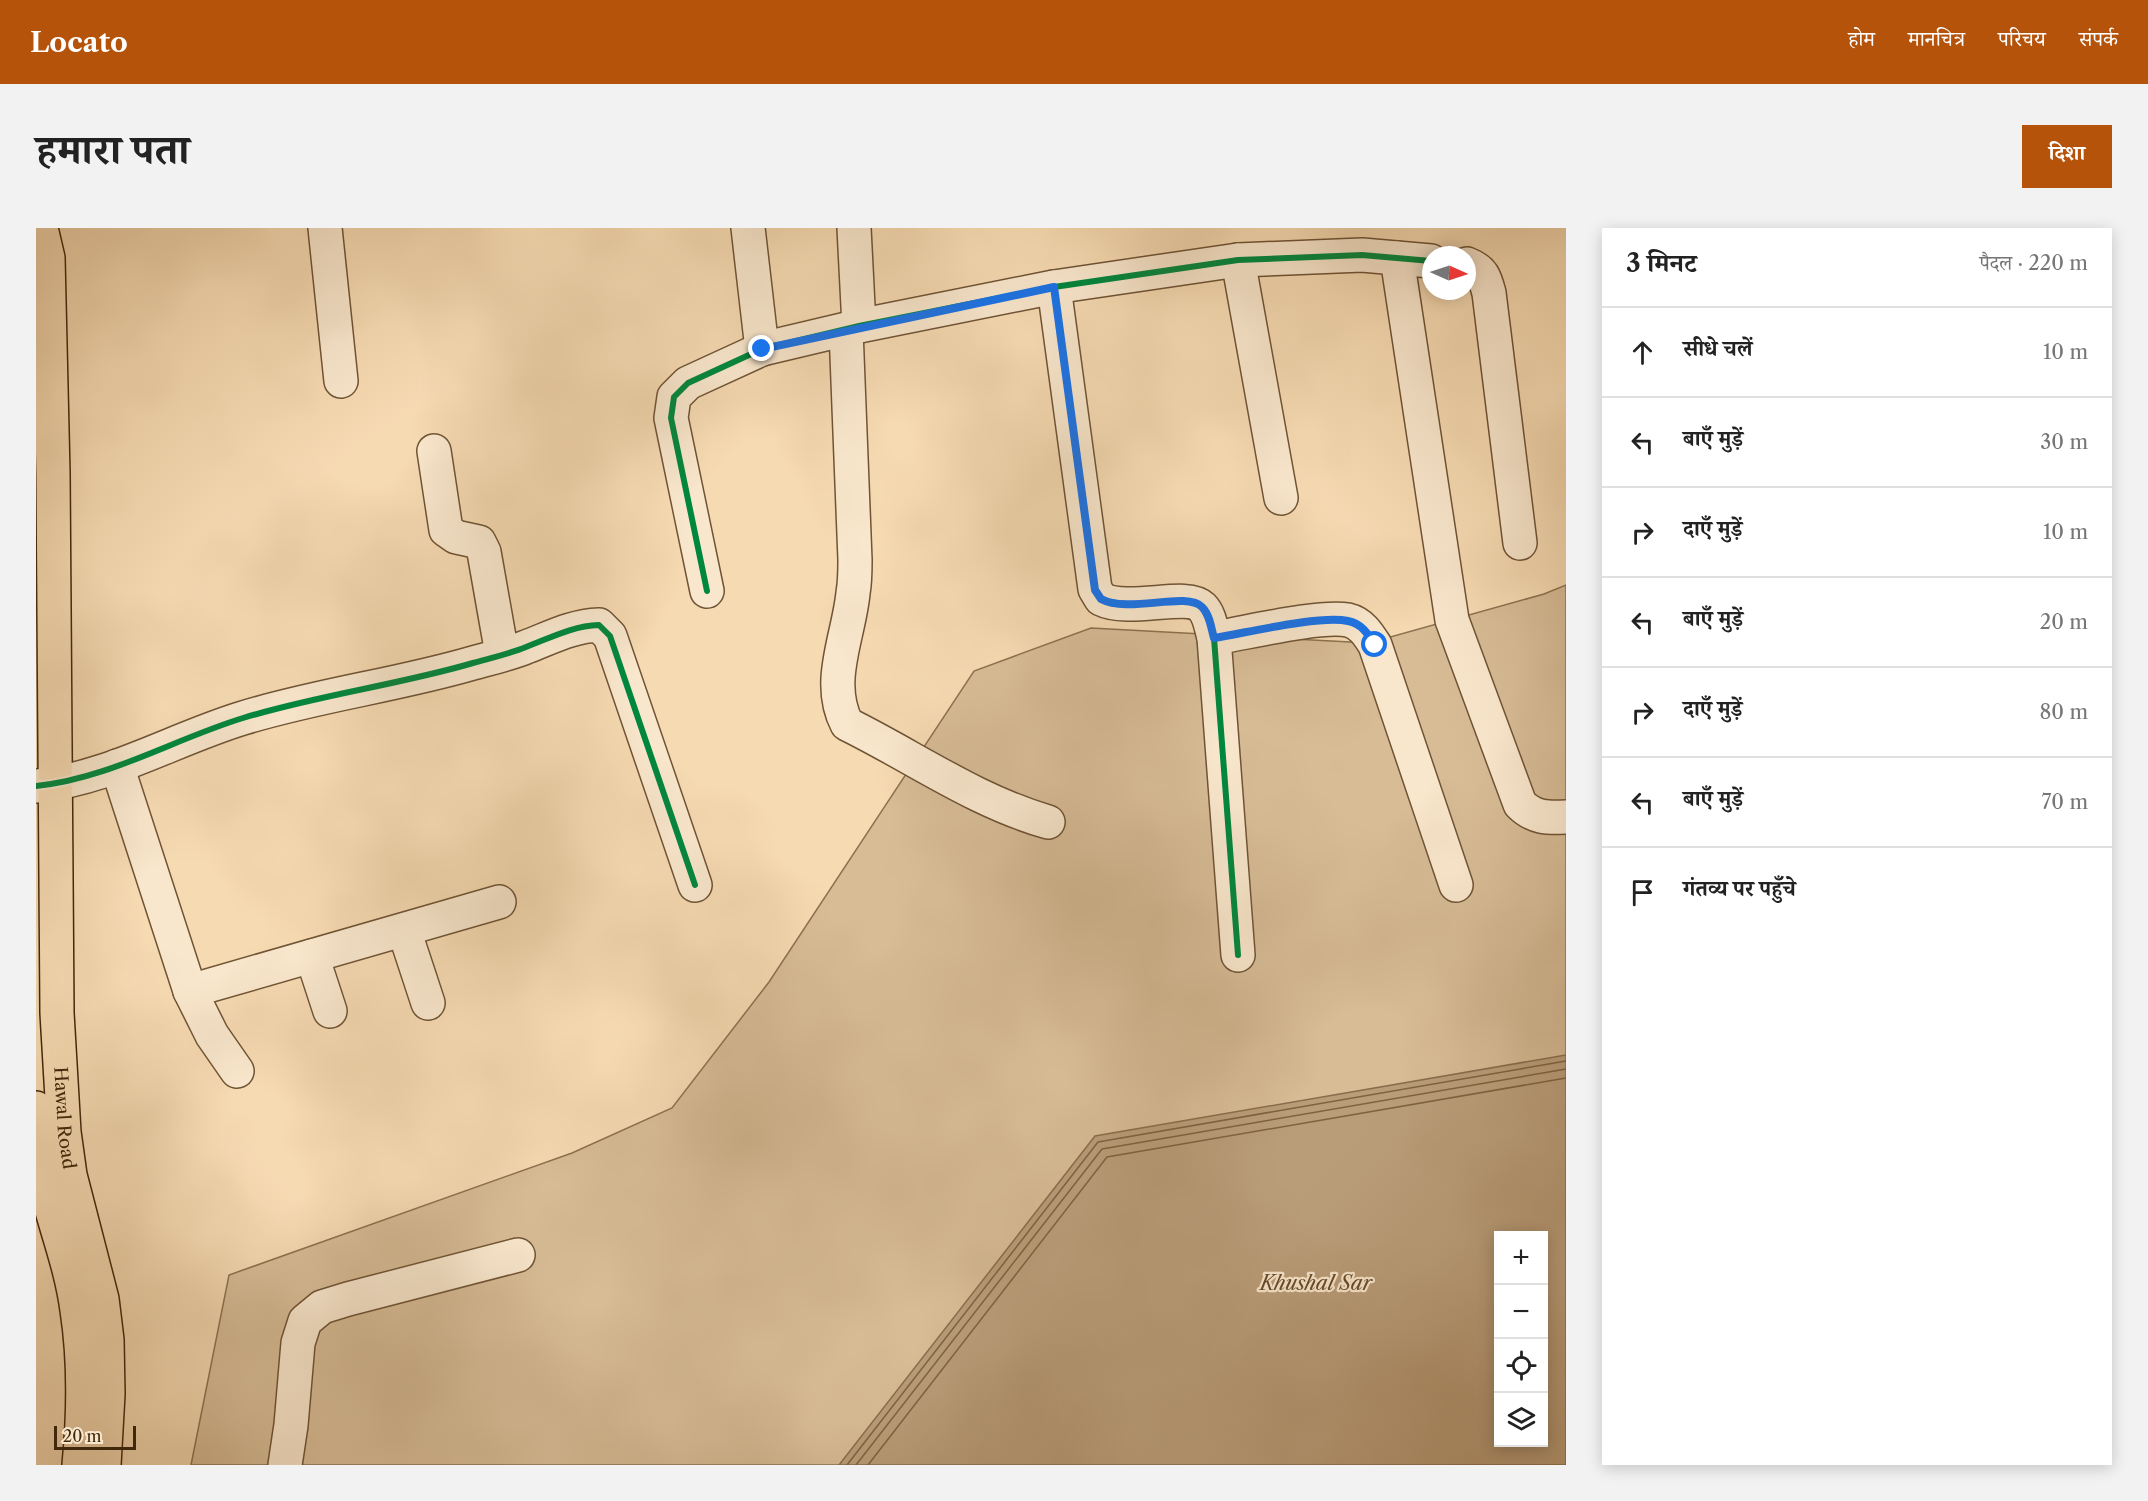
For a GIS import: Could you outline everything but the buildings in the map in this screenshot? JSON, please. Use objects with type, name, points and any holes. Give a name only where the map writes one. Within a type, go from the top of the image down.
[{"type":"main road","name":"Hawal Road","points":[[41,228],[48,258],[53,474],[45,786],[64,1132],[70,1175],[102,1299],[108,1394],[104,1465]]},
{"type":"main road","name":"Hawal Road","points":[[36,1108],[40,1177],[63,1244],[77,1308],[84,1365],[83,1424],[79,1465]]},
{"type":"street","points":[[325,228],[341,381]]},
{"type":"street","points":[[748,228],[762,349]]},
{"type":"street","points":[[854,228],[852,328],[855,560],[853,594],[838,675],[840,712],[847,724],[964,789],[1017,813],[1048,822]]},
{"type":"street","points":[[707,591],[670,418],[674,397],[688,383],[762,349],[852,328],[1054,287],[1362,242],[1397,258],[1422,260]]},
{"type":"street","points":[[1397,258],[1452,620],[1520,804],[1530,814],[1545,818],[1566,817]]},
{"type":"street","points":[[1238,260],[1281,498]]},
{"type":"street","points":[[1476,268],[1484,275],[1489,293],[1520,543]]},
{"type":"street","points":[[1054,287],[1095,590],[1101,599],[1126,606],[1185,601],[1196,603],[1204,608],[1209,618],[1214,638],[1239,955]]},
{"type":"street","points":[[434,451],[446,530],[456,537],[479,542],[484,552],[502,654]]},
{"type":"street","points":[[1214,638],[1326,620],[1349,621],[1363,628],[1375,645],[1456,885]]},
{"type":"street","points":[[45,786],[117,766],[173,742],[243,718],[456,668],[580,626],[599,625],[610,636],[696,885]]},
{"type":"street","points":[[117,766],[190,991],[212,1035],[237,1071]]},
{"type":"street","points":[[190,991],[499,902]]},
{"type":"street","points":[[404,930],[428,1004]]},
{"type":"street","points":[[312,956],[330,1011]]},
{"type":"street","points":[[285,1465],[298,1343],[305,1321],[322,1307],[518,1255]]},
{"type":"shaded area","points":[[1566,585],[1566,1465],[191,1465],[229,1275],[572,1153],[672,1108],[769,982],[974,671],[1091,628],[1369,643],[1544,594]]},
{"type":"water","name":"Khushal Sar","points":[[1566,1055],[1566,1465],[839,1465],[1095,1136]]},
{"type":"cycle path","points":[[707,591],[671,418],[674,397],[688,383],[762,349],[859,326],[1054,287],[1238,260],[1362,255],[1422,260]]},
{"type":"cycle path","points":[[1054,287],[1095,589],[1101,599],[1113,603],[1184,601],[1195,603],[1205,610],[1210,622],[1214,638],[1238,955]]},
{"type":"cycle path","points":[[36,786],[63,782],[115,767],[243,718],[445,671],[513,652],[570,630],[599,625],[610,636],[695,885]]},
{"type":"route","points":[[762,349],[859,326],[1054,287],[1095,590],[1101,599],[1110,604],[1126,606],[1185,601],[1196,603],[1204,608],[1214,638],[1326,620],[1349,621],[1363,628],[1375,645]]}]
